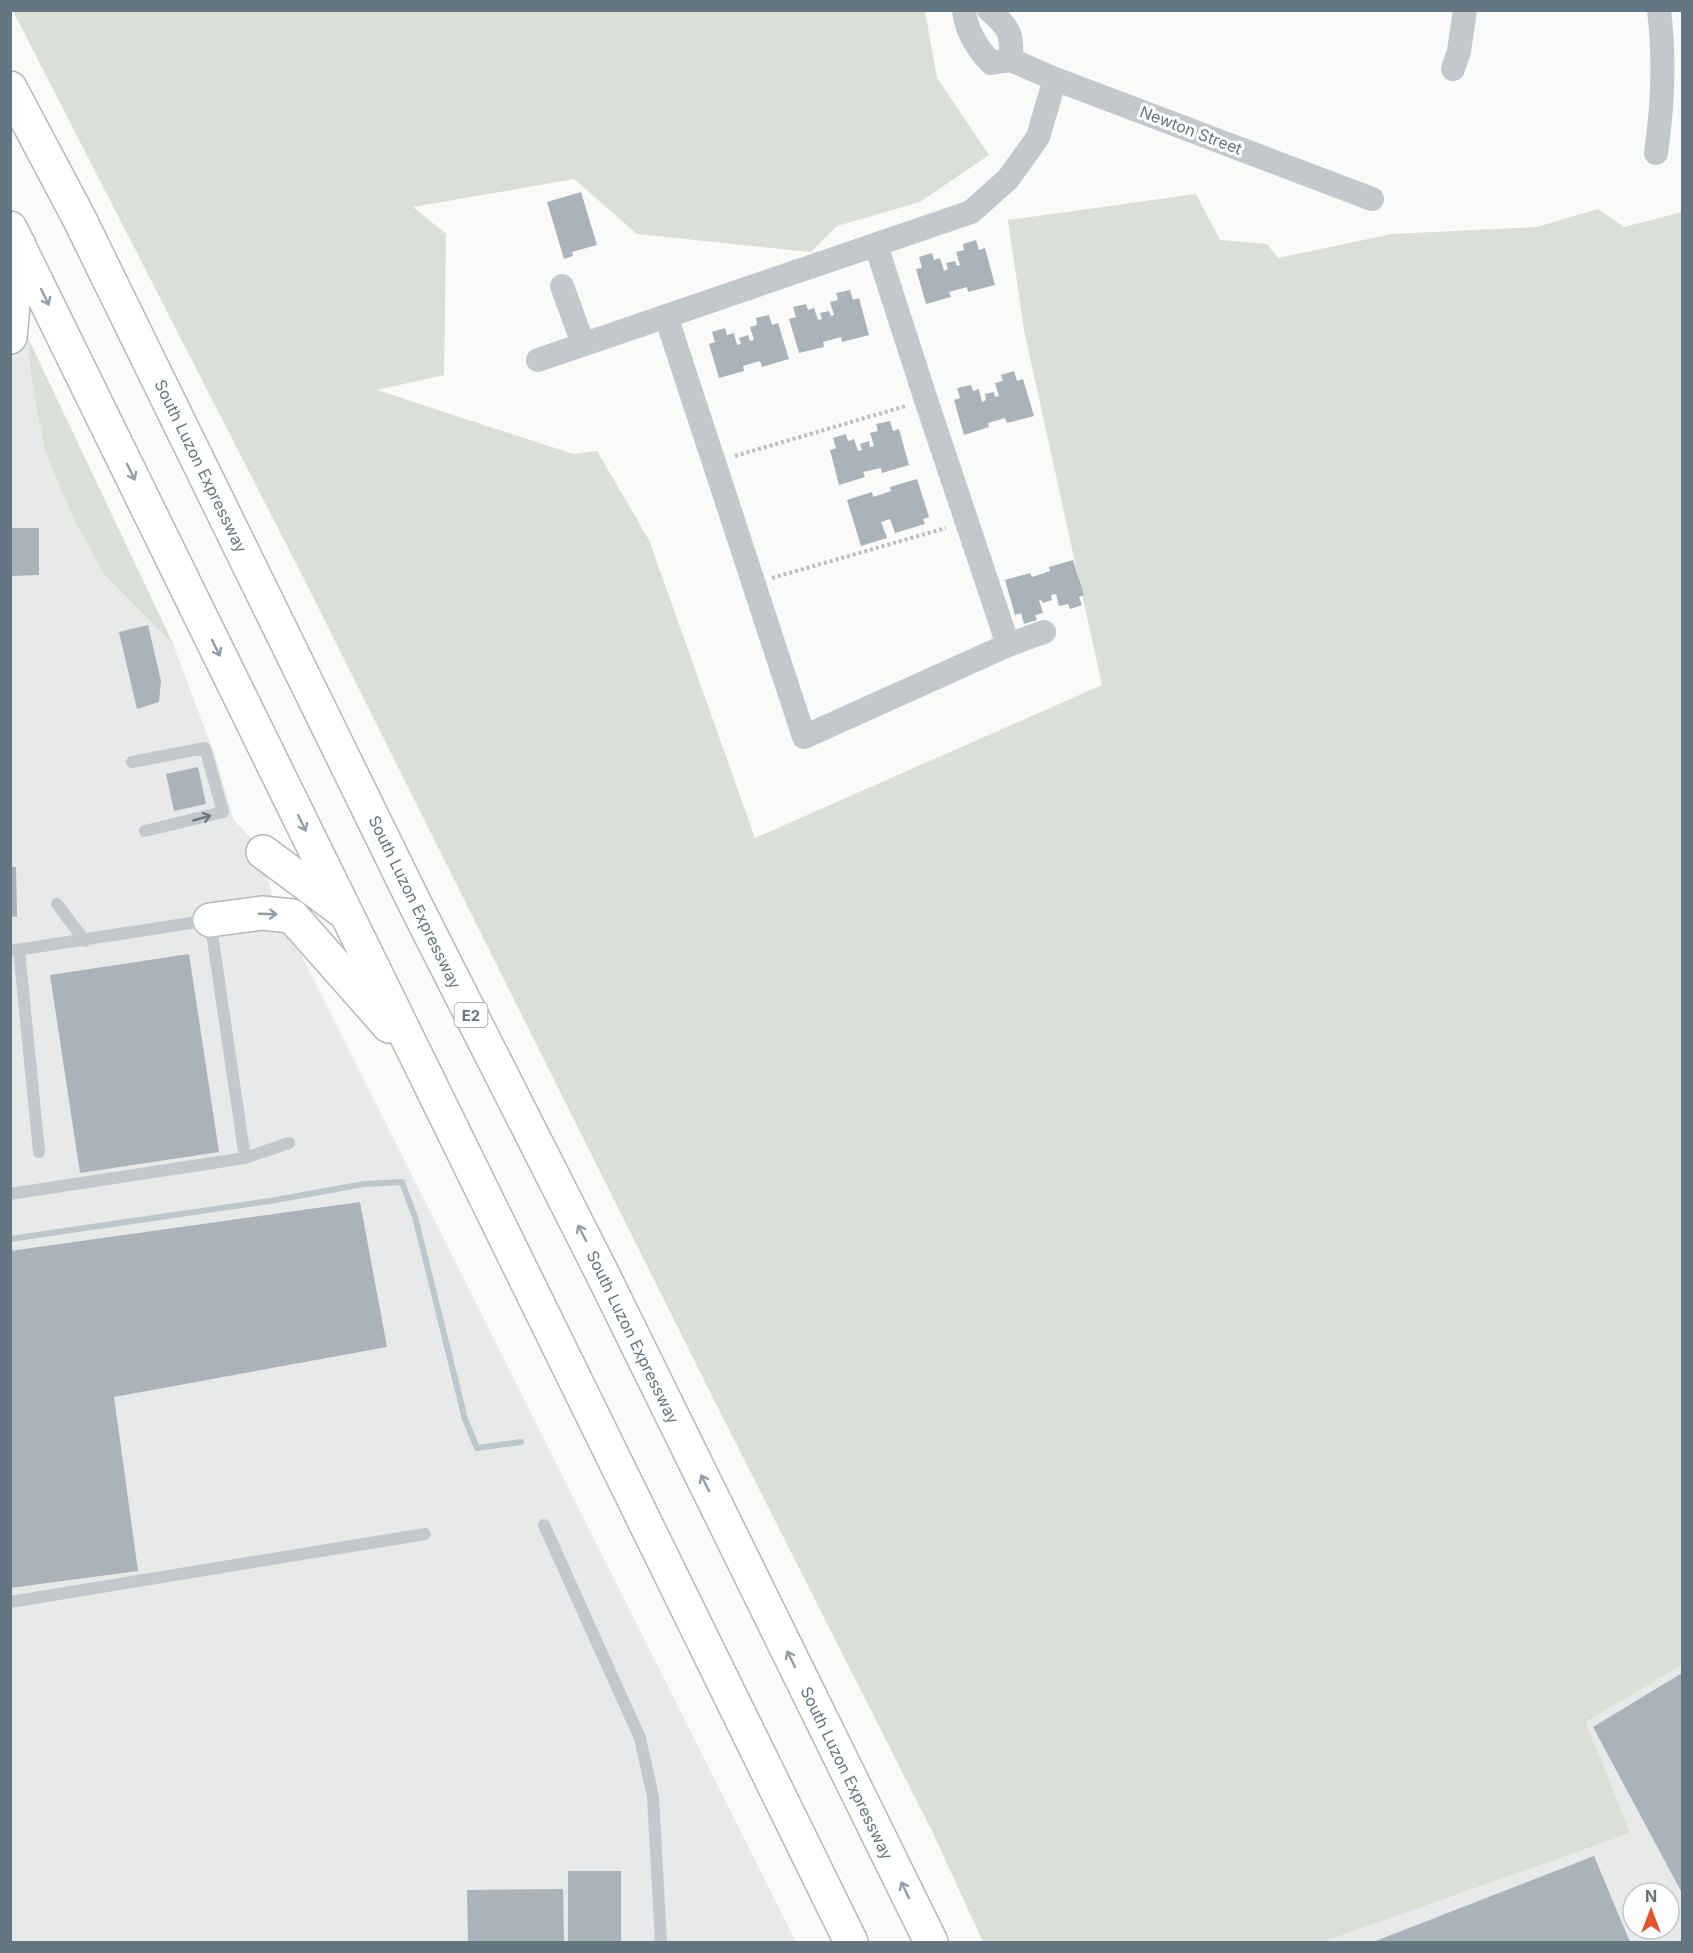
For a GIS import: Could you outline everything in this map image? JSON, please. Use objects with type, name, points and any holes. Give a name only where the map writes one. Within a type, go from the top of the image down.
[{"type":"highway","name":"South Luzon Expressway","points":[[10,88],[83,226],[415,904],[603,1275],[931,1942]]},
{"type":"highway","points":[[10,337],[15,236]]},
{"type":"highway","points":[[15,236],[851,1942]]},
{"type":"highway","points":[[262,852],[346,914]]},
{"type":"highway","points":[[210,920],[262,914],[292,916],[420,1061]]},
{"type":"street","name":"Newton Street","points":[[964,10],[965,20],[978,49],[991,63],[1011,60],[1055,79],[1372,199]]},
{"type":"street","points":[[989,10],[1004,23],[1011,39],[1011,60]]},
{"type":"street","points":[[1453,69],[1459,51],[1465,10]]},
{"type":"street","points":[[1656,153],[1663,108],[1663,47],[1659,10]]},
{"type":"street","points":[[538,360],[971,212],[1008,180],[1038,137],[1055,79]]},
{"type":"street","points":[[876,245],[1008,645]]},
{"type":"street","points":[[562,286],[583,344]]},
{"type":"street","points":[[666,316],[804,738],[1008,645],[1044,632]]},
{"type":"lane","points":[[132,762],[205,748],[223,812],[145,831]]},
{"type":"lane","points":[[57,904],[85,940]]},
{"type":"lane","points":[[39,1152],[15,951],[210,920],[244,1158]]},
{"type":"lane","points":[[10,1194],[244,1158],[289,1143]]},
{"type":"lane","points":[[544,1525],[640,1738],[653,1797],[661,1942]]},
{"type":"lane","points":[[10,1602],[425,1534]]},
{"type":"path","points":[[714,462],[926,400]]},
{"type":"path","points":[[754,583],[966,523]]},
{"type":"shaded area","points":[[13,11],[925,11],[937,78],[989,155],[920,202],[837,226],[811,252],[637,234],[574,179],[413,207],[446,234],[444,375],[377,390],[573,454],[597,451],[649,540],[755,838],[1102,685],[1024,330],[1008,220],[1196,194],[1220,240],[1267,244],[1278,258],[1392,234],[1537,227],[1598,209],[1624,227],[1682,212],[1682,1665],[1586,1722],[1630,1833],[1323,1942],[983,1942],[932,1831],[304,579]]},
{"type":"shaded area","points":[[10,311],[28,338],[173,644],[215,756],[234,820],[263,852],[272,896],[796,1942],[11,1942]]},
{"type":"shaded area","points":[[28,338],[173,644],[105,575],[74,519],[45,451],[32,384]]},
{"type":"shaded area","points":[[1682,1665],[1682,1942],[1323,1942],[1629,1833],[1586,1722]]},
{"type":"building","points":[[581,192],[597,245],[572,252],[573,256],[564,259],[547,202]]},
{"type":"building","points":[[976,240],[979,250],[985,248],[995,285],[968,292],[967,287],[949,292],[951,297],[926,304],[916,269],[922,268],[919,257],[932,253],[934,260],[940,258],[944,271],[948,269],[946,263],[955,261],[957,266],[960,265],[956,252],[964,250],[963,244]]},
{"type":"building","points":[[850,290],[853,300],[859,298],[869,335],[842,342],[841,337],[823,342],[824,347],[799,353],[789,319],[796,317],[793,307],[806,304],[808,310],[814,308],[818,320],[822,319],[820,313],[829,311],[831,316],[834,315],[830,302],[838,300],[836,293]]},
{"type":"building","points":[[769,315],[772,325],[778,323],[789,359],[762,367],[760,361],[743,366],[744,371],[719,378],[709,344],[715,342],[712,332],[725,328],[727,335],[734,333],[737,345],[741,344],[739,338],[748,335],[750,341],[754,340],[750,327],[757,325],[756,318]]},
{"type":"building","points":[[1014,371],[1017,381],[1023,379],[1034,416],[1007,423],[1005,418],[988,423],[989,427],[964,435],[954,400],[960,398],[957,388],[971,385],[973,391],[979,389],[982,402],[986,400],[985,394],[994,392],[995,397],[999,396],[995,383],[1003,381],[1001,375]]},
{"type":"building","points":[[890,421],[893,431],[899,429],[909,465],[882,473],[881,468],[863,472],[865,477],[839,485],[830,450],[836,448],[833,438],[846,434],[848,441],[854,439],[858,451],[862,450],[860,444],[869,441],[870,447],[874,446],[870,433],[878,431],[876,424]]},
{"type":"building","points":[[917,479],[929,517],[923,519],[925,524],[895,533],[890,519],[881,522],[887,538],[861,546],[847,500],[872,492],[873,497],[891,491],[890,487]]},
{"type":"building","points":[[10,528],[39,528],[39,575],[10,576]]},
{"type":"building","points":[[1073,560],[1084,595],[1079,597],[1082,605],[1070,609],[1068,604],[1059,606],[1056,594],[1051,595],[1052,600],[1043,603],[1039,600],[1043,613],[1035,615],[1037,620],[1024,624],[1021,613],[1015,615],[1005,580],[1030,573],[1032,577],[1050,571],[1049,567]]},
{"type":"building","points":[[148,625],[161,681],[159,702],[137,709],[119,632]]},
{"type":"building","points":[[198,767],[206,804],[174,811],[166,774]]},
{"type":"building","points":[[10,867],[16,867],[17,917],[10,916]]},
{"type":"building","points":[[189,954],[219,1152],[80,1173],[50,975]]},
{"type":"building","points":[[360,1202],[387,1347],[114,1397],[138,1571],[10,1588],[10,1251]]},
{"type":"building","points":[[1682,1673],[1682,1893],[1681,1881],[1676,1881],[1593,1727]]},
{"type":"building","points":[[1594,1856],[1621,1920],[1621,1941],[1630,1942],[1373,1942]]},
{"type":"building","points":[[568,1871],[621,1871],[621,1942],[568,1942]]},
{"type":"building","points":[[563,1889],[564,1942],[468,1942],[467,1890]]},
{"type":"waterway","points":[[10,1239],[270,1201],[364,1184],[402,1182],[415,1217],[465,1419],[477,1448],[521,1442]]}]
